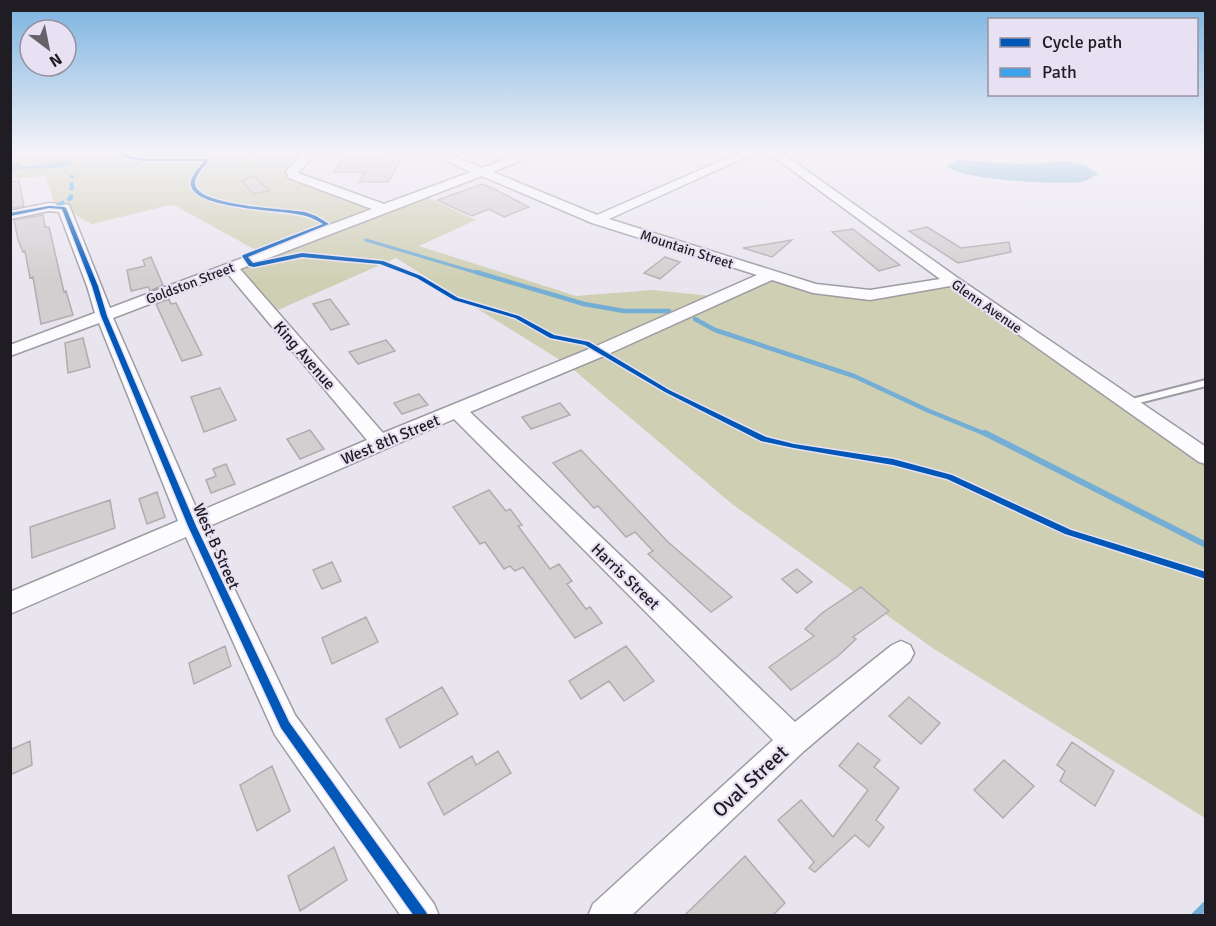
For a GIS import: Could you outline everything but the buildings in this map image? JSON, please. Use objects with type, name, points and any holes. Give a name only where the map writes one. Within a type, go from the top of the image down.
[{"type":"street","points":[[344,194],[384,209]]},
{"type":"street","name":"Goldston Street","points":[[10,351],[423,194]]},
{"type":"street","name":"Mountain Street","points":[[535,194],[597,220],[771,275],[840,293],[870,295],[952,281]]},
{"type":"street","points":[[597,220],[655,194]]},
{"type":"street","name":"Glenn Avenue","points":[[832,194],[1127,404],[1206,457]]},
{"type":"street","name":"West B Street","points":[[10,215],[49,207],[64,208],[95,286],[104,316],[192,526],[285,725],[422,915]]},
{"type":"street","name":"King Avenue","points":[[231,268],[380,442]]},
{"type":"street","name":"West 8th Street","points":[[10,604],[380,442],[458,411],[771,275]]},
{"type":"street","name":"Harris Street","points":[[458,411],[794,741]]},
{"type":"street","name":"Oval Street","points":[[605,915],[794,741],[901,653]]},
{"type":"lane","points":[[1127,404],[1206,382]]},
{"type":"green space","points":[[51,194],[332,194],[371,210],[261,253],[176,206],[170,205],[92,224],[54,203]]},
{"type":"green space","points":[[422,195],[476,220],[419,246],[576,296],[652,290],[722,297],[771,275],[870,295],[953,281],[1205,457],[1205,818],[934,649],[732,504],[568,365],[396,258],[269,314],[231,268]]},
{"type":"waterway","points":[[366,240],[481,274]]},
{"type":"waterway","points":[[476,272],[584,304],[624,311],[669,311]]},
{"type":"waterway","points":[[695,319],[715,330],[854,376],[929,411],[988,435]]},
{"type":"waterway","points":[[985,433],[1206,545]]},
{"type":"waterway","points":[[1195,916],[1206,905]]},
{"type":"marked path","points":[[57,206],[71,198],[71,194]]},
{"type":"cycle path","points":[[200,194],[225,203],[301,213],[327,224]]},
{"type":"cycle path","points":[[10,215],[49,207],[64,208],[95,286],[104,316],[192,526],[285,725],[422,916]]},
{"type":"cycle path","points":[[327,224],[245,256],[251,265],[302,255],[381,262],[419,277],[456,299],[517,317],[552,337],[587,343],[667,391],[764,439],[893,462],[949,477],[1068,532],[1206,576]]}]
